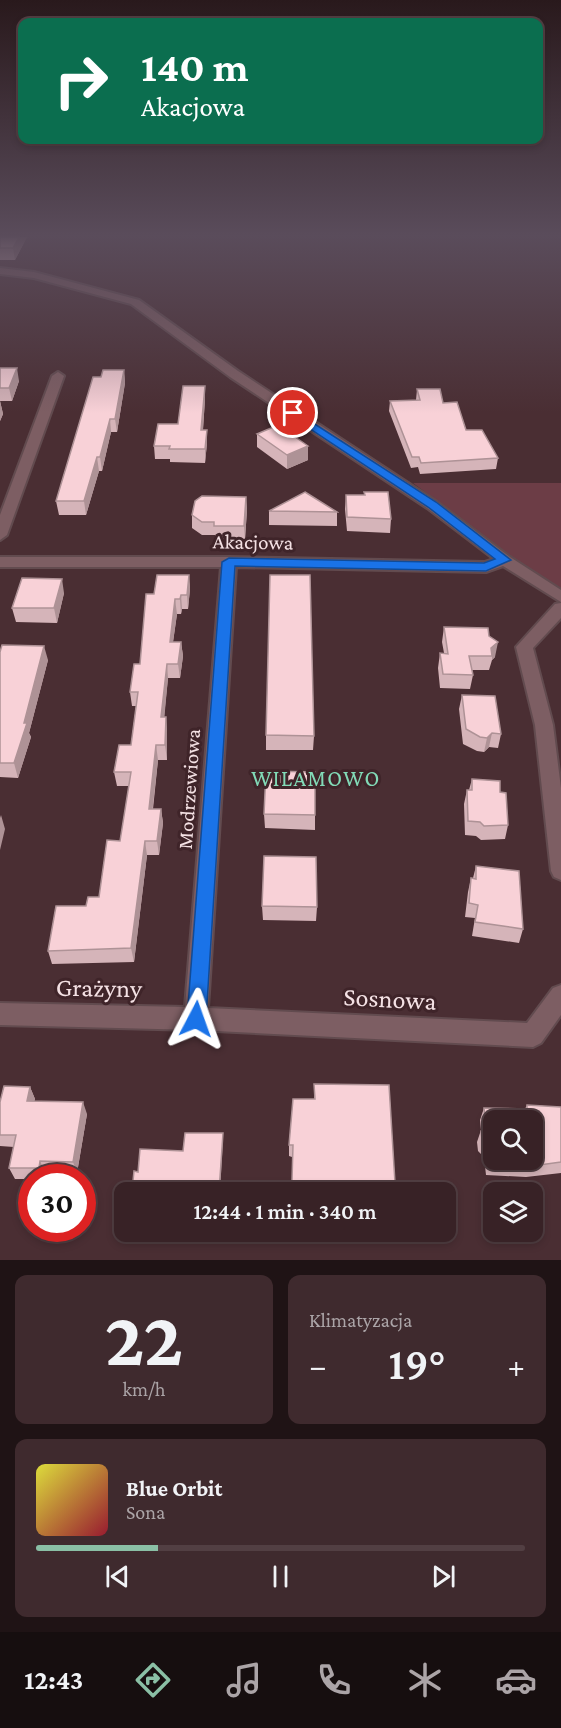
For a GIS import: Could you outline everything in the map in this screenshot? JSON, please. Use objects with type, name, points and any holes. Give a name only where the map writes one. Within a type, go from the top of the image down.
[{"type":"street","points":[[112,296],[135,302],[234,374],[432,505],[505,560],[561,597]]},
{"type":"street","points":[[0,535],[58,376]]},
{"type":"street","name":"Akacjowa","points":[[0,562],[229,562],[486,567],[505,560]]},
{"type":"street","name":"Modrzewiowa","points":[[196,1019],[229,562]]},
{"type":"street","points":[[561,608],[524,647],[544,725],[561,871]]},
{"type":"street","name":"Sosnowa","points":[[196,1019],[533,1035],[561,996]]},
{"type":"street","name":"Grażyny","points":[[0,1014],[196,1019]]},
{"type":"shaded area","points":[[413,483],[561,483],[561,594],[560,593]]},
{"type":"building","points":[[0,368],[17,368],[9,388],[0,388]]},
{"type":"building","points":[[103,370],[124,370],[115,419],[110,419],[100,457],[97,457],[84,501],[56,501],[93,377],[101,377]]},
{"type":"building","points":[[183,386],[205,386],[201,430],[207,430],[205,449],[169,449],[170,446],[154,446],[158,424],[178,424]]},
{"type":"building","points":[[417,389],[440,389],[443,403],[457,402],[466,430],[482,430],[498,458],[421,463],[419,457],[412,457],[390,401],[420,400]]},
{"type":"building","points":[[278,425],[308,446],[287,455],[257,434]]},
{"type":"building","points":[[305,492],[337,512],[269,511]]},
{"type":"building","points":[[364,492],[388,492],[391,519],[347,517],[346,495],[365,495]]},
{"type":"building","points":[[202,496],[246,497],[244,526],[214,526],[214,522],[202,522],[192,515],[195,501]]},
{"type":"building","points":[[157,575],[189,575],[187,595],[181,595],[180,599],[175,599],[170,642],[181,642],[178,664],[167,664],[161,717],[166,717],[165,745],[156,745],[149,809],[161,809],[157,841],[145,841],[131,948],[48,951],[56,906],[86,906],[88,897],[99,897],[107,840],[120,841],[131,772],[114,772],[119,745],[131,745],[138,692],[130,692],[134,664],[140,664],[146,594],[154,594]]},
{"type":"building","points":[[270,575],[310,575],[314,736],[266,735]]},
{"type":"building","points":[[22,578],[62,579],[54,608],[12,608]]},
{"type":"building","points":[[444,627],[488,628],[489,636],[498,642],[491,648],[492,656],[469,656],[473,675],[443,674],[440,653],[448,654]]},
{"type":"building","points":[[2,645],[44,646],[24,723],[27,723],[14,763],[0,763],[0,652]]},
{"type":"building","points":[[462,695],[495,696],[501,734],[492,733],[487,738],[480,737],[466,729]]},
{"type":"building","points":[[266,771],[315,772],[315,815],[264,814]]},
{"type":"building","points":[[472,779],[500,781],[500,792],[506,793],[508,825],[484,826],[480,822],[468,821],[467,790],[472,790]]},
{"type":"building","points":[[264,856],[316,857],[317,907],[262,906]]},
{"type":"building","points":[[476,866],[519,871],[523,929],[475,922],[478,905],[469,903],[471,878],[476,879]]},
{"type":"building","points":[[314,1084],[389,1085],[395,1182],[292,1181],[293,1145],[289,1145],[293,1099],[315,1099]]},
{"type":"building","points":[[4,1086],[30,1087],[27,1101],[83,1102],[73,1162],[40,1161],[40,1164],[18,1164],[18,1168],[9,1168],[16,1135],[0,1135],[0,1102]]},
{"type":"building","points":[[527,1105],[561,1107],[561,1162],[543,1164],[543,1110],[484,1110],[484,1108],[527,1109]]},
{"type":"building","points":[[185,1133],[223,1133],[220,1182],[133,1182],[134,1171],[138,1172],[140,1149],[183,1151]]},
{"type":"district","name":"WILAMOWO","points":[[316,778]]},
{"type":"route","points":[[196,1019],[229,562],[486,567],[505,560],[432,505],[293,413]]}]
